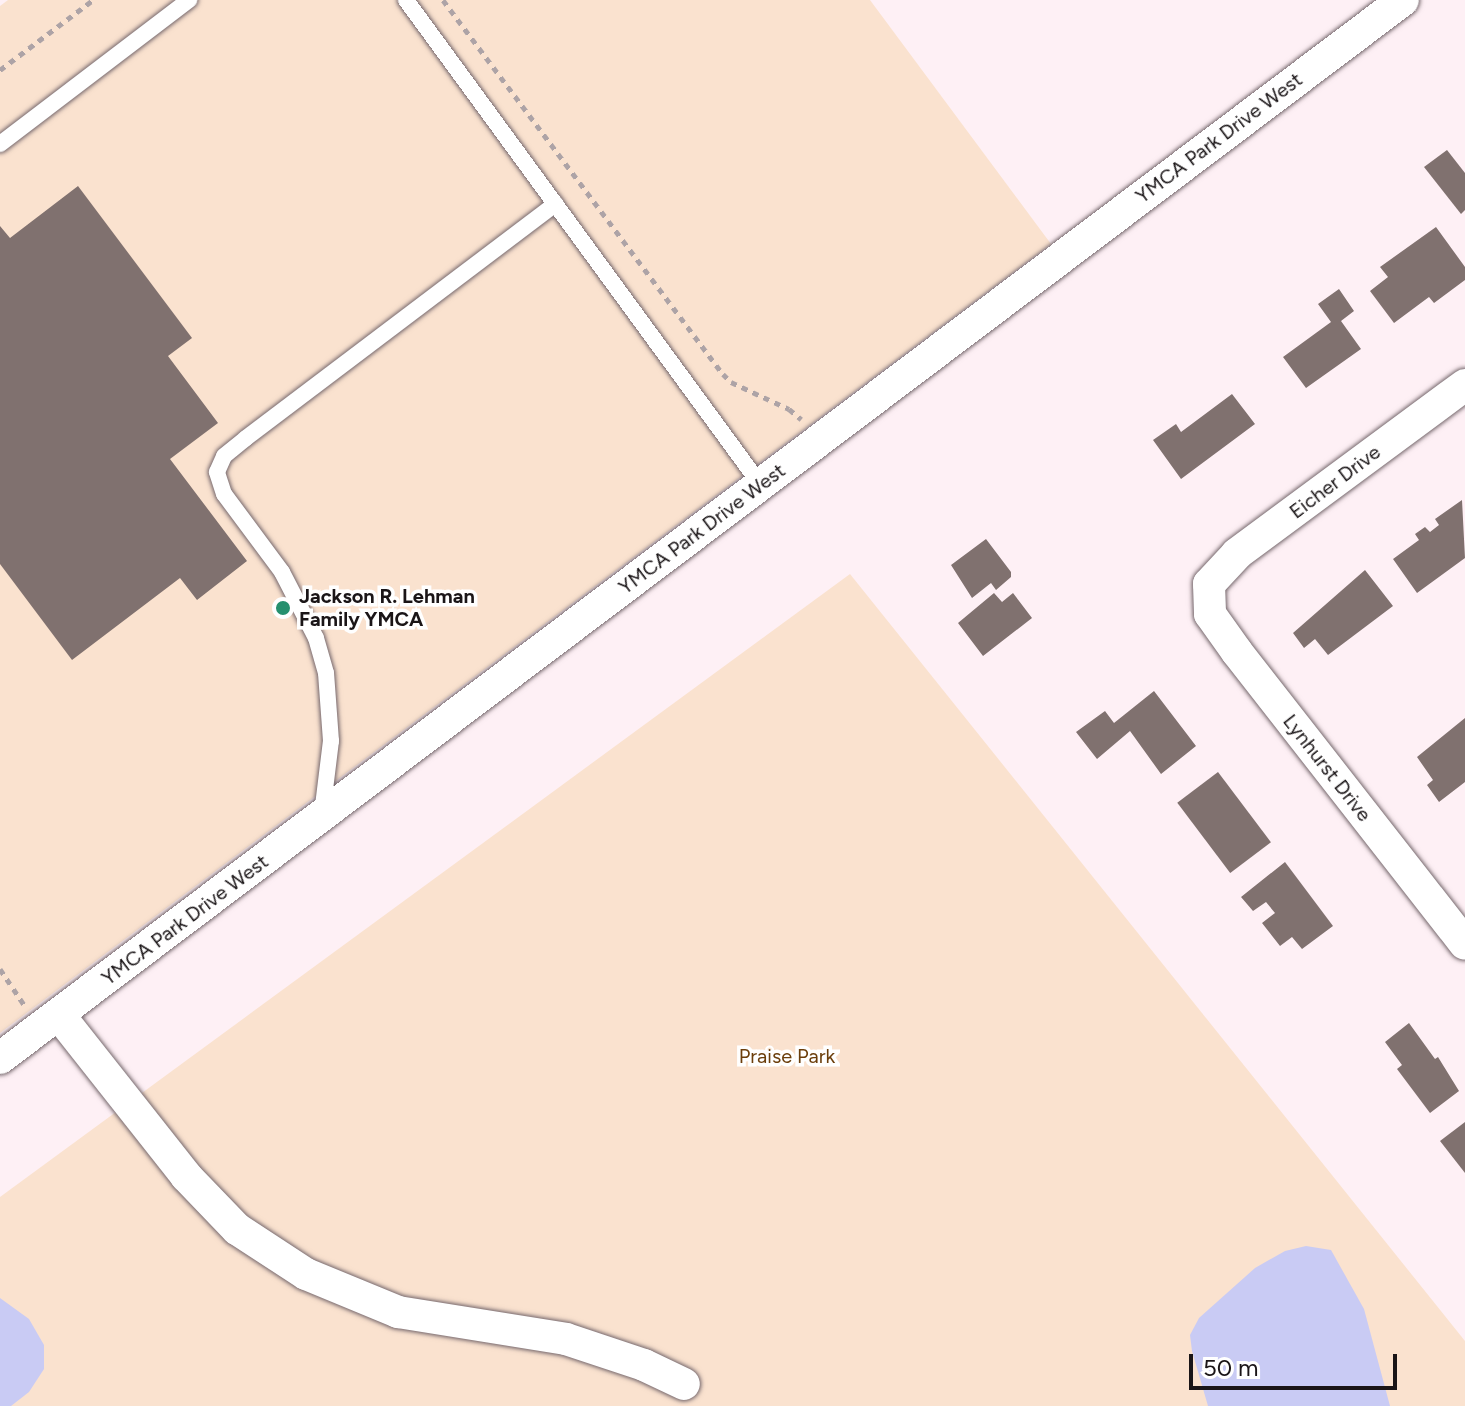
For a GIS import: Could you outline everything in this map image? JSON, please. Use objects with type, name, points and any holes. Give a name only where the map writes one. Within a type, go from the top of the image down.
[{"type":"street","name":"YMCA Park Drive West","points":[[0,1058],[1403,0]]},
{"type":"street","name":"Eicher Drive","points":[[1209,584],[1237,554],[1465,385]]},
{"type":"street","name":"Lynhurst Drive","points":[[1209,584],[1210,614],[1237,652],[1455,909],[1465,944]]},
{"type":"street","points":[[59,1015],[186,1176],[237,1229],[306,1274],[398,1312],[566,1339],[644,1365],[684,1384]]},
{"type":"lane","points":[[0,144],[189,0]]},
{"type":"lane","points":[[406,0],[760,484]]},
{"type":"lane","points":[[322,816],[331,741],[326,673],[316,638],[282,572],[224,494],[217,472],[224,456],[555,204]]},
{"type":"path","points":[[0,70],[93,0]]},
{"type":"path","points":[[443,0],[723,374],[731,382],[789,409],[805,422]]},
{"type":"path","points":[[0,969],[25,1007]]},
{"type":"green space","name":"Jackson R. Lehman Family YMCA","points":[[8,0],[870,0],[1051,244],[0,1033],[0,6]]},
{"type":"green space","name":"Praise Park","points":[[850,574],[1465,1341],[1465,1406],[0,1406],[0,1197]]},
{"type":"water","points":[[1306,1246],[1331,1250],[1364,1309],[1390,1406],[1208,1406],[1190,1335],[1199,1318],[1255,1268],[1285,1251]]},
{"type":"water","points":[[0,1298],[29,1319],[44,1345],[44,1369],[29,1392],[11,1406],[0,1406]]},
{"type":"building","points":[[1447,150],[1465,173],[1465,210],[1461,214],[1424,167]]},
{"type":"building","points":[[78,186],[192,338],[168,356],[218,423],[170,459],[247,561],[197,600],[180,578],[72,660],[0,564],[0,226],[10,238]]},
{"type":"building","points":[[1436,227],[1465,267],[1465,280],[1434,303],[1429,297],[1394,323],[1370,291],[1388,277],[1380,267]]},
{"type":"building","points":[[1339,289],[1354,311],[1341,321],[1361,349],[1306,388],[1283,357],[1331,322],[1318,304]]},
{"type":"building","points":[[1232,394],[1255,424],[1181,479],[1153,440],[1176,424],[1181,432]]},
{"type":"building","points":[[1462,500],[1465,558],[1417,593],[1393,559],[1419,540],[1415,534],[1425,527],[1430,532],[1439,525],[1435,519]]},
{"type":"building","points":[[986,539],[1011,572],[1011,577],[996,590],[991,583],[972,598],[951,565]]},
{"type":"building","points":[[1365,570],[1393,606],[1328,655],[1315,639],[1304,648],[1293,633]]},
{"type":"building","points":[[994,593],[1002,602],[1013,593],[1032,618],[983,656],[958,623]]},
{"type":"building","points":[[1154,691],[1196,746],[1161,774],[1130,731],[1097,759],[1076,732],[1105,711],[1114,723]]},
{"type":"building","points":[[1465,718],[1465,782],[1439,802],[1427,785],[1433,780],[1417,757]]},
{"type":"building","points":[[1218,772],[1271,842],[1230,873],[1177,803]]},
{"type":"building","points":[[1285,862],[1333,926],[1302,949],[1292,937],[1280,946],[1262,923],[1275,913],[1266,902],[1253,911],[1241,897]]},
{"type":"building","points":[[1409,1023],[1435,1059],[1438,1057],[1459,1091],[1430,1113],[1397,1069],[1402,1065],[1385,1042]]},
{"type":"building","points":[[1465,1122],[1465,1173],[1440,1141]]},
{"type":"place","name":"Jackson R. Lehman Family YMCA","points":[[283,608]]}]
